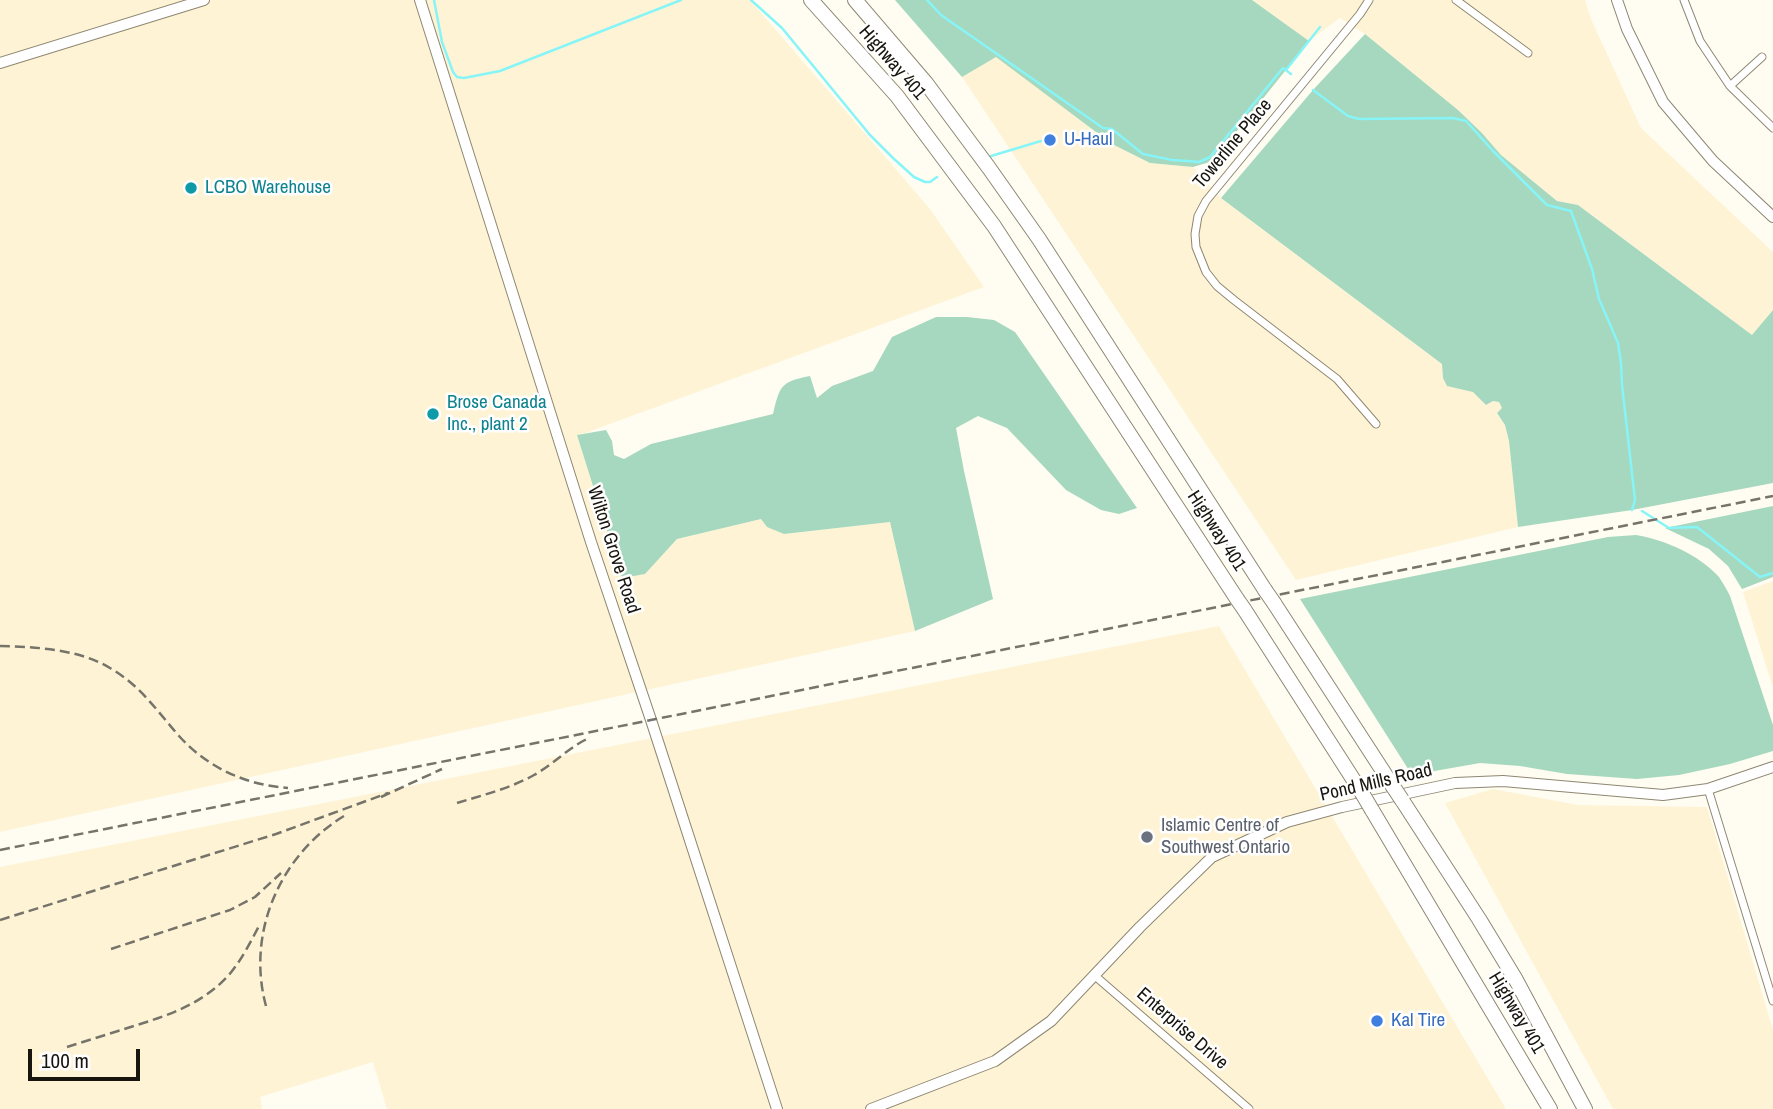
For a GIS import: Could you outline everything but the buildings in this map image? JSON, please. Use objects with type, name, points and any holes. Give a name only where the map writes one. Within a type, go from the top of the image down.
[{"type":"highway","name":"Highway 401","points":[[811,0],[897,96],[994,226],[1362,793],[1550,1109]]},
{"type":"highway","name":"Highway 401","points":[[855,0],[926,83],[1039,239],[1479,919],[1516,980],[1585,1109]]},
{"type":"main road","points":[[0,63],[204,0]]},
{"type":"main road","name":"Wilton Grove Road","points":[[420,0],[591,542],[777,1109]]},
{"type":"main road","points":[[1617,0],[1627,29],[1663,102],[1713,161],[1773,217]]},
{"type":"main road","name":"Pond Mills Road","points":[[871,1109],[995,1061],[1051,1021],[1140,927],[1212,857],[1287,822],[1455,783],[1503,781],[1663,795],[1708,789],[1773,767]]},
{"type":"street","name":"Towerline Place","points":[[1369,0],[1206,201],[1198,216],[1195,234],[1201,264],[1217,286],[1337,379],[1376,424]]},
{"type":"street","points":[[1456,0],[1528,53]]},
{"type":"street","points":[[1684,0],[1700,41],[1730,86],[1773,128]]},
{"type":"street","points":[[1730,86],[1762,57]]},
{"type":"street","points":[[1708,789],[1773,1001]]},
{"type":"street","name":"Enterprise Drive","points":[[1094,975],[1249,1109]]},
{"type":"shaded area","points":[[0,0],[750,0],[930,209],[984,287],[577,436],[645,574],[677,539],[742,523],[761,519],[784,534],[890,522],[915,631],[0,832]]},
{"type":"shaded area","points":[[1252,0],[1585,0],[1591,19],[1641,128],[1773,252],[1773,310],[1752,335],[1578,205],[1557,201],[1501,155],[1458,110],[1365,34],[1340,18],[1309,41]]},
{"type":"shaded area","points":[[996,56],[1112,144],[1150,163],[1193,167],[1221,198],[1442,364],[1443,378],[1473,392],[1486,405],[1493,401],[1499,402],[1502,408],[1497,414],[1505,425],[1509,441],[1518,527],[1296,580],[962,77]]},
{"type":"shaded area","points":[[1773,581],[1773,688],[1743,592]]},
{"type":"shaded area","points":[[1219,626],[1506,1109],[387,1109],[373,1062],[260,1097],[262,1109],[0,1109],[0,867]]},
{"type":"shaded area","points":[[1493,789],[1578,805],[1707,807],[1773,1030],[1773,1109],[1613,1109],[1445,803]]},
{"type":"green space","points":[[895,0],[1252,0],[1309,41],[1213,161],[1193,167],[1150,163],[1112,144],[996,57],[962,77]]},
{"type":"green space","points":[[1365,34],[1458,110],[1501,155],[1557,201],[1578,205],[1752,335],[1773,310],[1773,483],[1632,510],[1518,527],[1509,441],[1505,425],[1497,413],[1502,408],[1499,402],[1493,401],[1486,405],[1473,392],[1447,386],[1443,378],[1442,364],[1221,198],[1313,90]]},
{"type":"green space","points":[[936,317],[994,320],[1015,332],[1137,508],[1119,514],[1101,510],[1066,490],[1007,428],[978,416],[956,428],[993,599],[915,631],[890,522],[784,534],[767,527],[761,519],[677,539],[645,574],[622,578],[577,435],[606,430],[612,441],[614,455],[624,459],[651,444],[773,414],[780,391],[787,383],[810,376],[817,398],[832,386],[873,371],[892,337]]},
{"type":"green space","points":[[1773,506],[1773,577],[1742,589],[1728,566],[1709,549],[1665,528]]},
{"type":"green space","points":[[1636,535],[1680,549],[1701,561],[1720,579],[1730,596],[1773,725],[1773,751],[1679,775],[1637,779],[1567,774],[1480,763],[1412,775],[1300,599],[1608,537]]},
{"type":"waterway","points":[[434,0],[442,42],[453,72],[457,77],[464,78],[500,71],[681,0]]},
{"type":"waterway","points":[[751,0],[782,28],[870,135],[893,158],[914,177],[925,182],[937,177]]},
{"type":"waterway","points":[[927,0],[941,15],[1103,128],[1112,129],[1143,154],[1172,160],[1199,162],[1210,157],[1283,68],[1291,74]]},
{"type":"waterway","points":[[1286,70],[1320,27]]},
{"type":"waterway","points":[[1313,90],[1348,116],[1359,119],[1453,118],[1466,121],[1547,205],[1571,211],[1592,269],[1599,299],[1618,343],[1635,500],[1632,510]]},
{"type":"waterway","points":[[991,156],[1041,141]]},
{"type":"waterway","points":[[1642,511],[1669,528],[1697,527],[1760,577],[1773,573]]},
{"type":"railway","points":[[0,850],[1773,496]]},
{"type":"railway","points":[[0,646],[57,650],[98,662],[130,682],[190,747],[215,766],[243,779],[288,788]]},
{"type":"railway","points":[[457,803],[525,780],[589,738]]},
{"type":"railway","points":[[381,797],[442,769]]},
{"type":"railway","points":[[0,920],[276,834],[388,793]]},
{"type":"railway","points":[[266,1006],[261,978],[261,951],[265,924],[274,898],[286,874],[302,852],[321,832],[344,816]]},
{"type":"railway","points":[[111,949],[230,910],[255,897],[281,873]]},
{"type":"railway","points":[[67,1047],[160,1017],[196,1001],[228,976],[259,926]]},
{"type":"place","name":"U-Haul","points":[[1050,140]]},
{"type":"place","name":"LCBO Warehouse","points":[[191,188]]},
{"type":"place","name":"Brose Canada Inc., plant 2","points":[[433,414]]},
{"type":"place","name":"Islamic Centre of Southwest Ontario","points":[[1147,837]]},
{"type":"place","name":"Kal Tire","points":[[1377,1021]]}]
